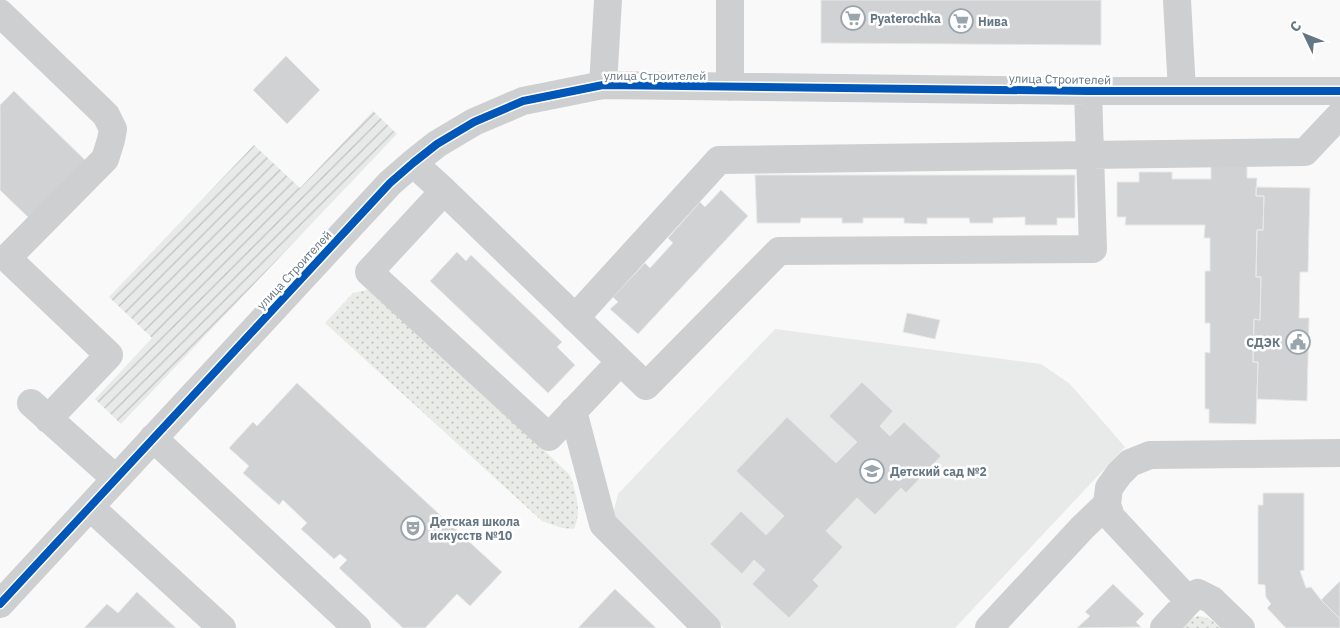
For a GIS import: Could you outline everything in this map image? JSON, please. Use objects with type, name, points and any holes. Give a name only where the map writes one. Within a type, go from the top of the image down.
[{"type":"street","points":[[603,86],[608,0]]},
{"type":"street","points":[[730,0],[730,87]]},
{"type":"street","points":[[1177,0],[1182,91]]},
{"type":"street","points":[[0,13],[106,115],[112,128],[111,140],[105,159],[3,255],[109,355],[40,411],[116,479]]},
{"type":"street","name":"улица Строителей","points":[[0,604],[390,183],[437,144],[474,122],[523,101],[603,86],[1088,91],[1340,91]]},
{"type":"street","points":[[413,163],[646,386],[779,252],[1092,249],[1088,91]]},
{"type":"street","points":[[575,318],[720,160],[1305,152],[1340,115]]},
{"type":"street","points":[[444,191],[369,272],[549,436],[620,362]]},
{"type":"street","points":[[573,411],[603,524],[707,628]]},
{"type":"street","points":[[153,438],[357,628]]},
{"type":"street","points":[[1190,601],[1111,517],[1107,504],[1109,488],[1130,463],[1150,455],[1340,453]]},
{"type":"street","points":[[989,628],[1082,528],[1107,504]]},
{"type":"street","points":[[90,507],[222,628]]},
{"type":"street","points":[[1164,628],[1198,593],[1212,600],[1241,628]]},
{"type":"shaded area","points":[[373,111],[397,134],[121,424],[95,399],[152,338],[109,297],[254,145],[300,188]]},
{"type":"shaded area","points":[[371,289],[378,293],[570,475],[578,509],[574,529],[562,528],[542,521],[325,323],[353,293]]},
{"type":"shaded area","name":"Детский сад №2","points":[[775,329],[1041,364],[1070,384],[1125,447],[955,628],[724,628],[611,521],[618,494]]},
{"type":"shaded area","points":[[1198,616],[1210,619],[1220,628],[1181,628],[1190,619]]},
{"type":"building","name":"Нива","points":[[821,0],[1101,0],[1101,45],[821,43]]},
{"type":"building","points":[[286,56],[320,90],[287,124],[253,90]]},
{"type":"building","points":[[14,91],[88,163],[32,221],[0,190],[0,105]]},
{"type":"building","points":[[1211,165],[1247,165],[1247,178],[1257,178],[1256,196],[1264,196],[1263,230],[1257,230],[1256,277],[1261,277],[1260,320],[1254,319],[1253,362],[1258,362],[1256,424],[1209,423],[1209,409],[1205,409],[1205,352],[1210,353],[1210,323],[1205,323],[1205,271],[1210,271],[1210,238],[1204,238],[1205,225],[1125,225],[1126,217],[1117,217],[1117,182],[1139,182],[1139,172],[1172,172],[1172,179],[1211,179]]},
{"type":"building","points":[[755,175],[1075,175],[1075,218],[1057,218],[1057,225],[1025,225],[1025,217],[993,218],[993,223],[970,223],[969,218],[927,218],[927,224],[904,223],[904,218],[863,218],[863,223],[842,223],[842,218],[801,218],[800,223],[757,223]]},
{"type":"building","points":[[1256,187],[1310,188],[1308,272],[1300,272],[1299,318],[1309,318],[1307,401],[1257,399],[1258,362],[1253,362],[1254,319],[1260,320],[1261,277],[1256,277],[1257,230],[1263,230],[1264,196],[1256,196]]},
{"type":"building","points":[[721,190],[748,216],[638,334],[610,309],[618,302],[613,297],[645,263],[650,268],[673,243],[668,238],[700,202],[705,207]]},
{"type":"building","points":[[457,252],[466,261],[471,255],[562,342],[557,347],[575,365],[548,393],[430,281]]},
{"type":"building","points":[[907,313],[940,320],[935,339],[903,332]]},
{"type":"building","points":[[862,382],[893,411],[880,426],[890,436],[904,422],[941,456],[906,493],[901,488],[875,515],[857,498],[826,531],[843,547],[813,580],[819,586],[789,618],[752,584],[765,570],[754,560],[742,574],[710,544],[741,511],[766,535],[784,516],[736,471],[787,417],[836,463],[857,442],[829,416]]},
{"type":"building","points":[[297,383],[502,572],[470,606],[457,594],[425,628],[403,628],[339,568],[347,560],[340,554],[334,559],[301,529],[307,523],[283,500],[279,505],[243,473],[249,466],[229,448],[253,422],[257,426]]},
{"type":"building","points":[[1263,493],[1304,493],[1304,570],[1300,571],[1306,588],[1311,587],[1340,619],[1340,628],[1286,628],[1267,608],[1271,604],[1266,597],[1265,585],[1258,584],[1258,505],[1263,505]]},
{"type":"building","points":[[1340,581],[1340,619],[1321,600]]},
{"type":"building","points":[[1113,584],[1144,614],[1136,622],[1141,627],[1077,628],[1090,616],[1085,612]]},
{"type":"building","points":[[615,589],[656,628],[578,628]]},
{"type":"building","points":[[137,592],[176,628],[84,628],[107,604],[118,613]]},
{"type":"cycle path","points":[[0,604],[390,183],[437,144],[474,122],[523,101],[603,85],[1088,91],[1340,91]]},
{"type":"place","name":"Pyaterochka","points":[[853,18]]},
{"type":"place","name":"Нива","points":[[961,21]]},
{"type":"place","name":"СДЭК","points":[[1298,342]]},
{"type":"place","name":"Детский сад №2","points":[[872,471]]},
{"type":"place","name":"Детская школа искусств №10","points":[[413,528]]}]
